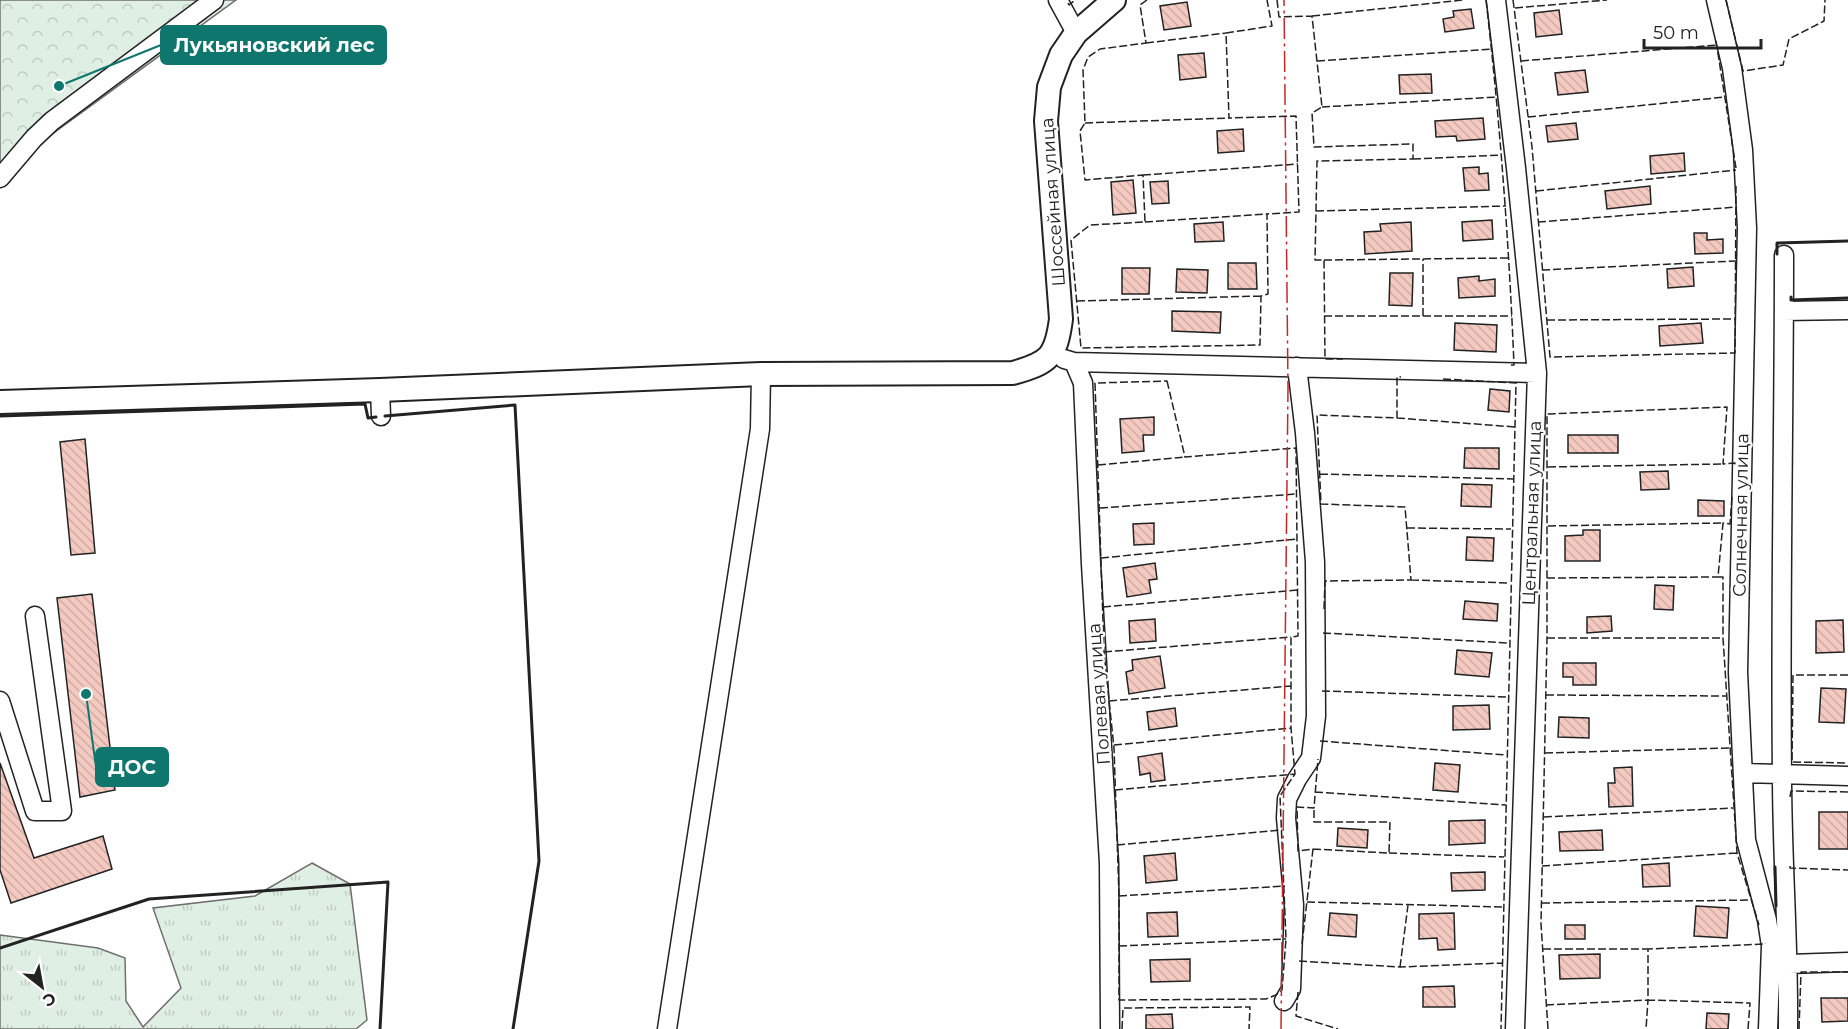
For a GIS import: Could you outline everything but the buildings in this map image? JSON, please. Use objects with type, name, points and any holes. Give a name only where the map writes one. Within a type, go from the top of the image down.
[{"type":"main road","name":"Шоссейная улица","points":[[1051,355],[1058,340],[1061,319],[1046,121],[1049,87],[1061,55],[1076,33],[1114,0]]},
{"type":"main road","points":[[0,402],[380,390],[761,374],[1012,373],[1037,367],[1051,355]]},
{"type":"street","points":[[0,178],[34,138],[52,121],[214,0]]},
{"type":"street","points":[[1058,0],[1076,33]]},
{"type":"street","name":"Центральная улица","points":[[1496,0],[1537,373],[1515,1029]]},
{"type":"street","name":"Солнечная улица","points":[[1716,0],[1732,68],[1743,150],[1747,228],[1738,672],[1746,840],[1767,920],[1771,946],[1768,1029]]},
{"type":"street","points":[[1784,255],[1782,774],[1784,893],[1789,964],[1788,1029]]},
{"type":"street","points":[[1784,311],[1848,310]]},
{"type":"street","points":[[1051,355],[1074,362],[1537,373]]},
{"type":"street","name":"Полевая улица","points":[[1074,362],[1083,383],[1090,564],[1109,864],[1110,1027]]},
{"type":"street","points":[[1284,1001],[1291,988],[1294,905],[1286,818],[1287,800],[1311,758],[1316,716],[1315,562],[1305,433],[1297,367]]},
{"type":"street","points":[[667,1029],[760,429],[761,374]]},
{"type":"street","points":[[380,390],[381,416]]},
{"type":"street","points":[[0,701],[35,811],[62,811],[35,616]]},
{"type":"street","points":[[1743,773],[1848,776]]},
{"type":"street","points":[[1789,964],[1848,962]]},
{"type":"green space","points":[[0,0],[236,0],[0,172]]},
{"type":"green space","points":[[312,863],[350,884],[367,1020],[356,1029],[0,1029],[0,935],[98,948],[125,958],[126,1001],[143,1027],[181,988],[153,908],[255,896]]},
{"type":"fence","points":[[1068,3],[1069,5],[1075,0]]},
{"type":"fence","points":[[1147,0],[1140,5],[1146,43],[1100,49],[1088,57],[1083,70],[1085,123],[1080,131],[1085,180],[1143,175],[1145,222],[1090,225],[1071,240],[1081,348],[1260,345],[1261,296],[1268,294],[1267,214],[1299,212],[1296,116],[1229,118],[1226,33],[1272,26],[1267,0]]},
{"type":"fence","points":[[1277,0],[1279,17],[1312,16],[1322,107],[1312,113],[1314,147],[1413,144],[1413,159],[1317,161],[1315,260],[1324,260],[1325,359],[1343,359]]},
{"type":"fence","points":[[1312,16],[1463,0]]},
{"type":"fence","points":[[1486,0],[1507,228],[1514,365],[1511,365]]},
{"type":"fence","points":[[1513,0],[1532,147],[1550,357],[1735,353],[1736,186]]},
{"type":"fence","points":[[1515,8],[1607,0]]},
{"type":"fence","points":[[1726,0],[1743,71],[1783,65],[1789,39],[1824,21],[1825,0]]},
{"type":"fence","points":[[1146,43],[1226,33]]},
{"type":"fence","points":[[1716,41],[1736,168]]},
{"type":"fence","points":[[1521,61],[1717,45]]},
{"type":"fence","points":[[1317,61],[1492,49]]},
{"type":"fence","points":[[1322,107],[1497,97]]},
{"type":"fence","points":[[1528,117],[1725,97]]},
{"type":"fence","points":[[1085,123],[1229,118]]},
{"type":"fence","points":[[1413,159],[1502,155]]},
{"type":"fence","points":[[1143,175],[1298,164]]},
{"type":"fence","points":[[1536,191],[1736,170]]},
{"type":"fence","points":[[1316,211],[1506,206]]},
{"type":"fence","points":[[1538,222],[1737,207]]},
{"type":"fence","points":[[1145,222],[1267,214]]},
{"type":"fence","points":[[1324,260],[1509,258]]},
{"type":"fence","points":[[1423,259],[1423,316]]},
{"type":"fence","points":[[1542,270],[1736,261]]},
{"type":"fence","points":[[1077,301],[1261,296]]},
{"type":"fence","points":[[1324,316],[1512,316]]},
{"type":"fence","points":[[1547,320],[1735,319]]},
{"type":"fence","points":[[1324,609],[1325,581],[1411,580],[1405,507],[1321,504],[1317,415],[1397,418],[1397,377],[1401,377]]},
{"type":"fence","points":[[1443,379],[1516,383],[1501,1029]]},
{"type":"fence","points":[[1167,381],[1185,457],[1296,448],[1298,636],[1291,637],[1291,728],[1295,774],[1280,796],[1286,939],[1282,990],[1266,999],[1119,1000],[1119,896],[1114,748],[1104,652],[1095,383],[1167,381]]},
{"type":"fence","points":[[1548,1029],[1541,924],[1547,638],[1547,414],[1727,407],[1723,464],[1735,463],[1734,467]]},
{"type":"fence","points":[[1397,418],[1515,427]]},
{"type":"fence","points":[[1098,465],[1185,457]]},
{"type":"fence","points":[[1548,467],[1723,464]]},
{"type":"fence","points":[[1320,474],[1513,479]]},
{"type":"fence","points":[[1100,508],[1296,494]]},
{"type":"fence","points":[[1732,497],[1730,524],[1723,523],[1718,577],[1723,577],[1723,638],[1737,853],[1759,925]]},
{"type":"fence","points":[[1548,526],[1723,523]]},
{"type":"fence","points":[[1407,528],[1511,529]]},
{"type":"fence","points":[[1101,558],[1297,539]]},
{"type":"fence","points":[[1547,578],[1718,577]]},
{"type":"fence","points":[[1411,580],[1510,583]]},
{"type":"fence","points":[[1103,607],[1298,590]]},
{"type":"fence","points":[[1323,633],[1509,643]]},
{"type":"fence","points":[[1104,652],[1291,637]]},
{"type":"fence","points":[[1547,638],[1723,638]]},
{"type":"fence","points":[[1848,675],[1793,675],[1792,762],[1848,763]]},
{"type":"fence","points":[[1109,701],[1291,686]]},
{"type":"fence","points":[[1322,691],[1508,697]]},
{"type":"fence","points":[[1546,695],[1726,696]]},
{"type":"fence","points":[[1114,745],[1291,728]]},
{"type":"fence","points":[[1320,741],[1506,755]]},
{"type":"fence","points":[[1545,753],[1730,748]]},
{"type":"fence","points":[[1302,944],[1313,849],[1298,851],[1297,807],[1314,808],[1318,759]]},
{"type":"fence","points":[[1115,790],[1295,774]]},
{"type":"fence","points":[[1790,797],[1791,791],[1848,792]]},
{"type":"fence","points":[[1315,792],[1506,805]]},
{"type":"fence","points":[[1313,849],[1389,853],[1390,822],[1314,822],[1314,808]]},
{"type":"fence","points":[[1544,817],[1733,808]]},
{"type":"fence","points":[[1117,845],[1282,830]]},
{"type":"fence","points":[[1389,853],[1504,857]]},
{"type":"fence","points":[[1542,866],[1737,853]]},
{"type":"fence","points":[[1790,866],[1790,868],[1848,870]]},
{"type":"fence","points":[[1119,896],[1285,886]]},
{"type":"fence","points":[[1542,903],[1752,900]]},
{"type":"fence","points":[[1307,902],[1503,907]]},
{"type":"fence","points":[[1400,967],[1408,905]]},
{"type":"fence","points":[[1119,946],[1286,939]]},
{"type":"fence","points":[[1748,1029],[1750,1003],[1648,1000],[1648,949],[1765,943]]},
{"type":"fence","points":[[1543,949],[1648,949]]},
{"type":"fence","points":[[1299,961],[1400,967],[1502,963]]},
{"type":"fence","points":[[1799,1029],[1801,972],[1848,972]]},
{"type":"fence","points":[[1298,992],[1296,1016],[1338,1029]]},
{"type":"fence","points":[[1546,1005],[1648,1000],[1646,1029]]},
{"type":"fence","points":[[1122,1029],[1123,1008],[1250,1007],[1249,1029]]},
{"type":"wall","points":[[1777,254],[1777,243],[1848,241]]},
{"type":"wall","points":[[1791,297],[1791,300],[1848,298]]},
{"type":"wall","points":[[0,416],[365,404],[368,418],[376,417]]},
{"type":"wall","points":[[385,416],[515,405],[539,861],[513,1029]]},
{"type":"wall","points":[[1775,867],[1776,906]]},
{"type":"wall","points":[[0,948],[149,899],[388,882],[380,1029]]},
{"type":"power","points":[[1281,1029],[1288,388],[1284,0]]},
{"type":"place","name":"Лукьяновский лес","points":[[59,86]]},
{"type":"place","name":"ДОС","points":[[86,694]]}]
